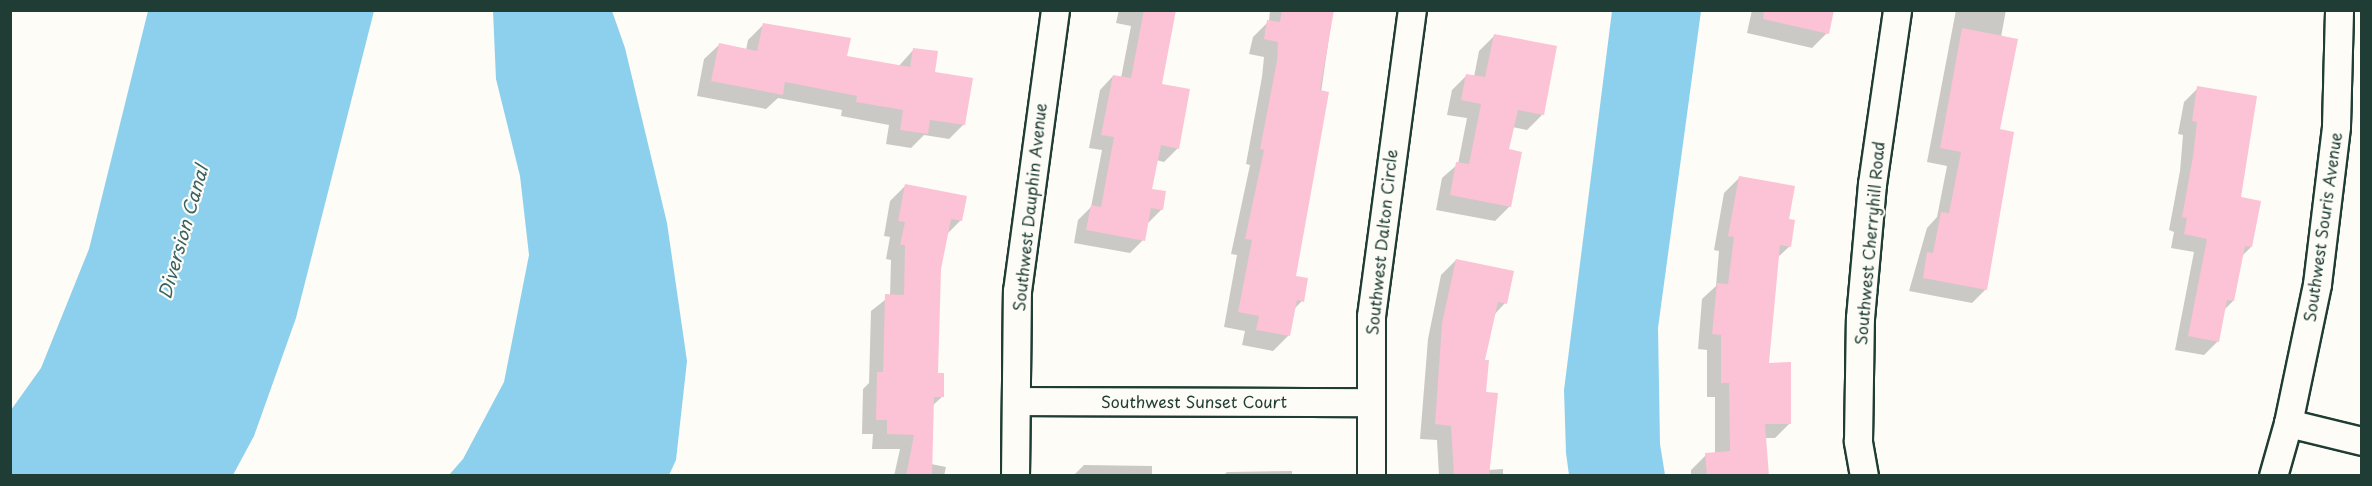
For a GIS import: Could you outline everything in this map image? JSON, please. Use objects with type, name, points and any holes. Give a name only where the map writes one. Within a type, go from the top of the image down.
[{"type":"street","name":"Southwest Dauphin Avenue","points":[[1015,476],[1018,401],[1017,291],[1054,10]]},
{"type":"street","name":"Southwest Dalton Circle","points":[[1371,476],[1369,402],[1377,250],[1412,10]]},
{"type":"street","name":"Southwest Cherryhill Road","points":[[1864,476],[1858,441],[1860,318],[1872,184],[1897,10]]},
{"type":"street","name":"Southwest Souris Avenue","points":[[2272,476],[2288,423],[2318,273],[2336,126],[2339,10]]},
{"type":"street","name":"Southwest Sunset Court","points":[[1018,401],[1369,402]]},
{"type":"street","points":[[2288,423],[2361,441]]},
{"type":"water","name":"Diversion Canal","points":[[148,11],[374,11],[296,318],[254,436],[233,475],[11,475],[11,410],[41,368],[89,249]]},
{"type":"water","points":[[493,11],[612,11],[625,48],[667,223],[687,361],[676,460],[669,475],[449,475],[463,459],[504,382],[529,255],[520,176],[496,79]]},
{"type":"water","points":[[1612,11],[1701,11],[1658,328],[1660,444],[1665,475],[1569,475],[1566,453],[1564,390]]},
{"type":"building","points":[[1144,10],[1176,10],[1162,84],[1190,89],[1179,149],[1161,145],[1152,189],[1166,191],[1163,210],[1151,208],[1145,241],[1086,230],[1091,205],[1101,207],[1114,137],[1101,135],[1113,75],[1131,78]]},
{"type":"building","points":[[1282,10],[1334,10],[1320,90],[1329,92],[1296,276],[1308,278],[1304,302],[1297,300],[1290,336],[1256,330],[1259,316],[1238,312],[1252,240],[1245,239],[1264,150],[1260,149],[1277,61],[1278,42],[1264,39],[1267,20],[1280,22]]},
{"type":"building","points":[[1764,10],[1834,10],[1829,34],[1763,19]]},
{"type":"building","points":[[763,23],[851,38],[847,56],[910,67],[913,48],[938,51],[935,72],[973,78],[965,125],[930,120],[928,134],[900,130],[903,110],[856,102],[857,96],[785,82],[783,95],[711,81],[719,43],[757,51]]},
{"type":"building","points":[[1962,28],[2018,39],[2000,129],[2014,132],[1987,290],[1923,278],[1927,252],[1933,253],[1941,212],[1949,213],[1961,152],[1940,148]]},
{"type":"building","points":[[1494,34],[1557,46],[1544,115],[1518,110],[1509,149],[1522,152],[1511,207],[1450,195],[1456,162],[1469,164],[1481,104],[1461,100],[1466,74],[1485,77]]},
{"type":"building","points":[[2197,86],[2257,96],[2241,197],[2261,201],[2252,247],[2245,246],[2234,301],[2227,300],[2219,342],[2188,336],[2207,239],[2184,234],[2187,218],[2182,217],[2197,122],[2192,121]]},
{"type":"building","points":[[1739,176],[1795,186],[1789,219],[1795,220],[1791,247],[1780,245],[1769,363],[1791,362],[1791,424],[1765,424],[1769,476],[1707,476],[1705,453],[1730,451],[1729,383],[1721,383],[1721,335],[1712,334],[1717,283],[1728,284],[1734,237],[1728,236]]},
{"type":"building","points":[[905,184],[967,196],[962,221],[951,219],[941,269],[938,373],[944,373],[944,397],[934,397],[932,476],[906,476],[914,435],[887,434],[887,420],[876,420],[877,372],[883,372],[885,294],[904,295],[905,245],[900,245],[905,222],[898,221]]},
{"type":"building","points":[[1456,259],[1514,271],[1507,304],[1498,302],[1485,360],[1489,360],[1486,392],[1498,393],[1489,476],[1454,476],[1451,426],[1435,424],[1442,323]]}]
